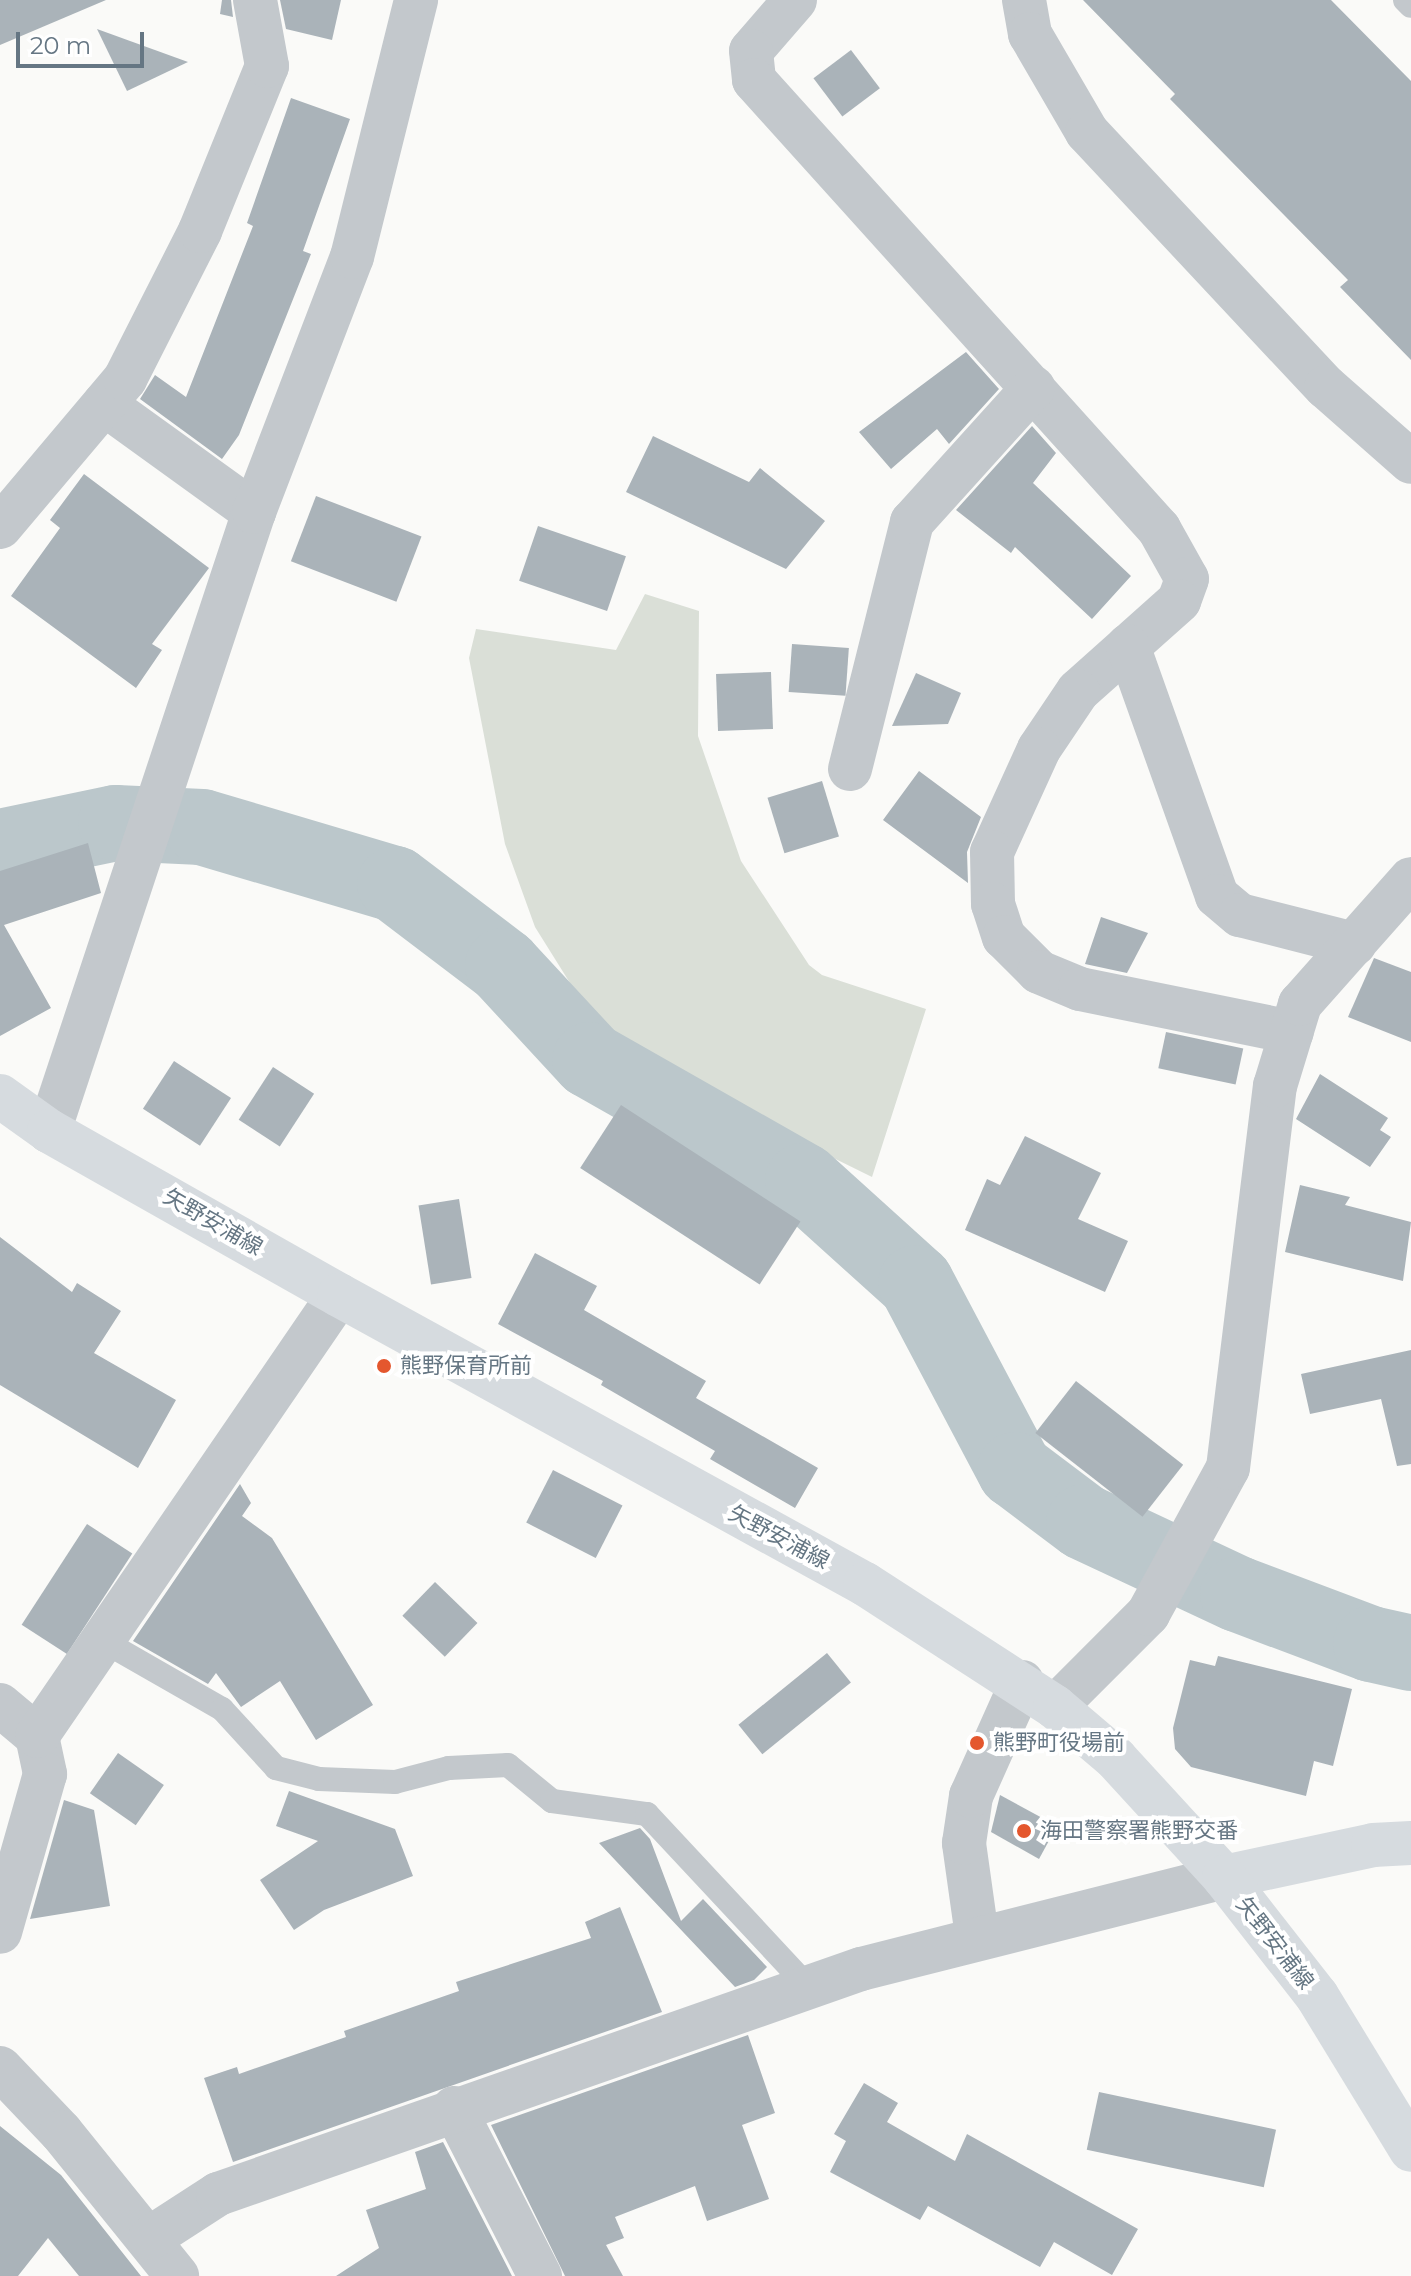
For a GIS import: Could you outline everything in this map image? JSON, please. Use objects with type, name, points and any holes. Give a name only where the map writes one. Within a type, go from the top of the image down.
[{"type":"main road","name":"矢野安浦線","points":[[0,1096],[49,1131],[339,1295],[865,1584],[1039,1694],[1116,1759],[1224,1877],[1317,1996],[1411,2150]]},
{"type":"main road","points":[[1224,1877],[1373,1845],[1411,1843]]},
{"type":"street","points":[[0,527],[125,379],[200,231],[267,66],[255,0]]},
{"type":"street","points":[[49,1131],[146,847],[254,512],[352,257],[416,0]]},
{"type":"street","points":[[795,0],[751,51],[754,80],[1159,529],[1187,579],[1179,601],[1078,691],[1039,749],[992,852],[993,904],[1004,937],[1039,972],[1080,989],[1292,1032]]},
{"type":"street","points":[[1024,0],[1030,34],[1087,132],[1326,387],[1411,462]]},
{"type":"street","points":[[850,769],[912,522],[1033,388]]},
{"type":"street","points":[[104,404],[254,512]]},
{"type":"street","points":[[1128,646],[1217,896],[1240,915],[1354,944]]},
{"type":"street","points":[[977,1936],[964,1843],[971,1796],[1039,1694],[1148,1614],[1228,1468],[1275,1086],[1300,1004],[1411,879]]},
{"type":"street","points":[[37,1736],[105,1642],[339,1295]]},
{"type":"street","points":[[0,1705],[37,1736],[45,1774],[0,1932]]},
{"type":"street","points":[[150,2238],[218,2194],[454,2108],[809,1988],[977,1936],[1224,1877]]},
{"type":"street","points":[[0,2068],[150,2238],[177,2276]]},
{"type":"street","points":[[454,2108],[540,2276]]},
{"type":"lane","points":[[1405,0],[1411,6]]},
{"type":"lane","points":[[105,1642],[222,1709],[276,1768],[319,1779],[395,1782],[449,1768],[508,1765],[552,1801],[647,1814],[809,1988]]},
{"type":"shaded area","points":[[645,594],[699,611],[698,736],[741,861],[809,965],[822,975],[926,1009],[872,1177],[635,1060],[575,991],[535,927],[505,844],[469,658],[476,629],[616,650]]},
{"type":"building","points":[[0,0],[106,0],[0,45]]},
{"type":"building","points":[[222,0],[231,0],[233,17],[220,14]]},
{"type":"building","points":[[280,0],[341,0],[332,40],[286,29]]},
{"type":"building","points":[[1083,0],[1331,0],[1411,81],[1411,360],[1340,287],[1348,280],[1170,99],[1175,94]]},
{"type":"building","points":[[97,29],[188,62],[127,91]]},
{"type":"building","points":[[851,50],[880,88],[842,117],[813,78]]},
{"type":"building","points":[[291,98],[350,119],[303,251],[311,254],[239,435],[222,459],[140,399],[155,375],[186,397],[253,226],[247,223]]},
{"type":"building","points":[[966,352],[999,389],[949,444],[937,429],[891,469],[859,432]]},
{"type":"building","points":[[1032,426],[1056,453],[1033,483],[1131,576],[1092,619],[1015,547],[1011,553],[956,510]]},
{"type":"building","points":[[653,436],[749,482],[760,468],[825,521],[786,569],[626,492]]},
{"type":"building","points":[[84,474],[209,568],[152,644],[162,650],[136,688],[11,596],[60,528],[50,520]]},
{"type":"building","points":[[316,496],[421,536],[396,602],[291,561]]},
{"type":"building","points":[[538,526],[626,556],[607,611],[519,581]]},
{"type":"building","points":[[792,644],[849,648],[846,696],[789,692]]},
{"type":"building","points":[[771,672],[773,729],[718,731],[716,674]]},
{"type":"building","points":[[916,673],[961,693],[948,724],[892,726]]},
{"type":"building","points":[[919,771],[981,817],[967,852],[968,883],[883,820]]},
{"type":"building","points":[[822,781],[839,836],[784,853],[767,798]]},
{"type":"building","points":[[88,843],[101,893],[4,925],[51,1008],[0,1036],[0,871]]},
{"type":"building","points":[[1101,917],[1148,933],[1127,973],[1085,964]]},
{"type":"building","points":[[1374,958],[1411,972],[1411,1042],[1348,1017]]},
{"type":"building","points":[[1166,1032],[1243,1048],[1236,1085],[1158,1068]]},
{"type":"building","points":[[174,1061],[231,1098],[200,1146],[143,1109]]},
{"type":"building","points":[[273,1067],[314,1094],[280,1147],[239,1120]]},
{"type":"building","points":[[1320,1074],[1388,1118],[1380,1130],[1391,1137],[1370,1167],[1296,1119]]},
{"type":"building","points":[[621,1105],[800,1222],[760,1284],[580,1168]]},
{"type":"building","points":[[1025,1136],[1101,1173],[1078,1219],[1128,1241],[1105,1292],[965,1230],[987,1179],[1000,1185]]},
{"type":"building","points":[[1300,1185],[1350,1197],[1345,1205],[1411,1222],[1403,1281],[1285,1252]]},
{"type":"building","points":[[459,1199],[472,1278],[431,1284],[419,1205]]},
{"type":"building","points":[[0,1237],[72,1292],[77,1283],[121,1311],[94,1353],[176,1400],[138,1468],[0,1385]]},
{"type":"building","points":[[535,1253],[597,1286],[584,1310],[706,1381],[696,1398],[818,1468],[795,1508],[710,1459],[715,1451],[601,1385],[603,1381],[498,1324]]},
{"type":"building","points":[[1411,1350],[1411,1464],[1397,1466],[1381,1399],[1310,1414],[1301,1374]]},
{"type":"building","points":[[1076,1381],[1183,1465],[1143,1517],[1035,1433]]},
{"type":"building","points":[[553,1470],[622,1505],[596,1558],[526,1523]]},
{"type":"building","points":[[240,1484],[251,1503],[242,1516],[272,1538],[373,1705],[316,1740],[280,1681],[241,1707],[216,1673],[208,1684],[133,1641]]},
{"type":"building","points":[[87,1524],[132,1553],[67,1654],[22,1625]]},
{"type":"building","points":[[435,1582],[477,1623],[445,1657],[402,1616]]},
{"type":"building","points":[[827,1653],[851,1683],[762,1754],[738,1725]]},
{"type":"building","points":[[1218,1656],[1352,1689],[1333,1766],[1314,1761],[1306,1796],[1191,1767],[1175,1749],[1173,1728],[1190,1660],[1215,1666]]},
{"type":"building","points":[[118,1753],[164,1785],[136,1825],[90,1793]]},
{"type":"building","points":[[289,1791],[395,1829],[413,1876],[324,1910],[294,1930],[260,1880],[318,1841],[276,1826]]},
{"type":"building","points":[[1000,1795],[1057,1826],[1039,1859],[991,1832]]},
{"type":"building","points":[[64,1800],[94,1810],[110,1906],[30,1919]]},
{"type":"building","points":[[640,1828],[650,1839],[681,1921],[703,1899],[767,1967],[754,1980],[735,1987],[599,1843]]},
{"type":"building","points":[[620,1907],[662,2012],[233,2162],[204,2078],[237,2067],[239,2074],[346,2037],[344,2031],[459,1991],[456,1982],[591,1938],[585,1922]]},
{"type":"building","points":[[748,2035],[775,2113],[742,2125],[769,2199],[707,2221],[695,2186],[615,2217],[624,2238],[606,2245],[623,2276],[565,2276],[491,2125]]},
{"type":"building","points":[[864,2083],[898,2103],[887,2122],[955,2161],[967,2134],[1138,2229],[1112,2275],[1054,2242],[1040,2267],[928,2206],[920,2220],[830,2172],[846,2141],[834,2134]]},
{"type":"building","points":[[1099,2092],[1276,2130],[1264,2187],[1087,2150]]},
{"type":"building","points":[[0,2126],[61,2175],[141,2276],[79,2276],[48,2238],[18,2276],[0,2276]]},
{"type":"building","points":[[443,2142],[512,2276],[336,2276],[379,2248],[366,2210],[426,2189],[415,2152]]},
{"type":"waterway","points":[[0,847],[116,823],[202,827],[395,884],[503,966],[590,1060],[803,1181],[916,1283],[1015,1470],[1084,1522],[1238,1594],[1371,1644],[1411,1653]]},
{"type":"place","name":"熊野保育所前","points":[[384,1366]]},
{"type":"place","name":"熊野町役場前","points":[[977,1743]]},
{"type":"place","name":"海田警察署熊野交番","points":[[1024,1831]]}]
